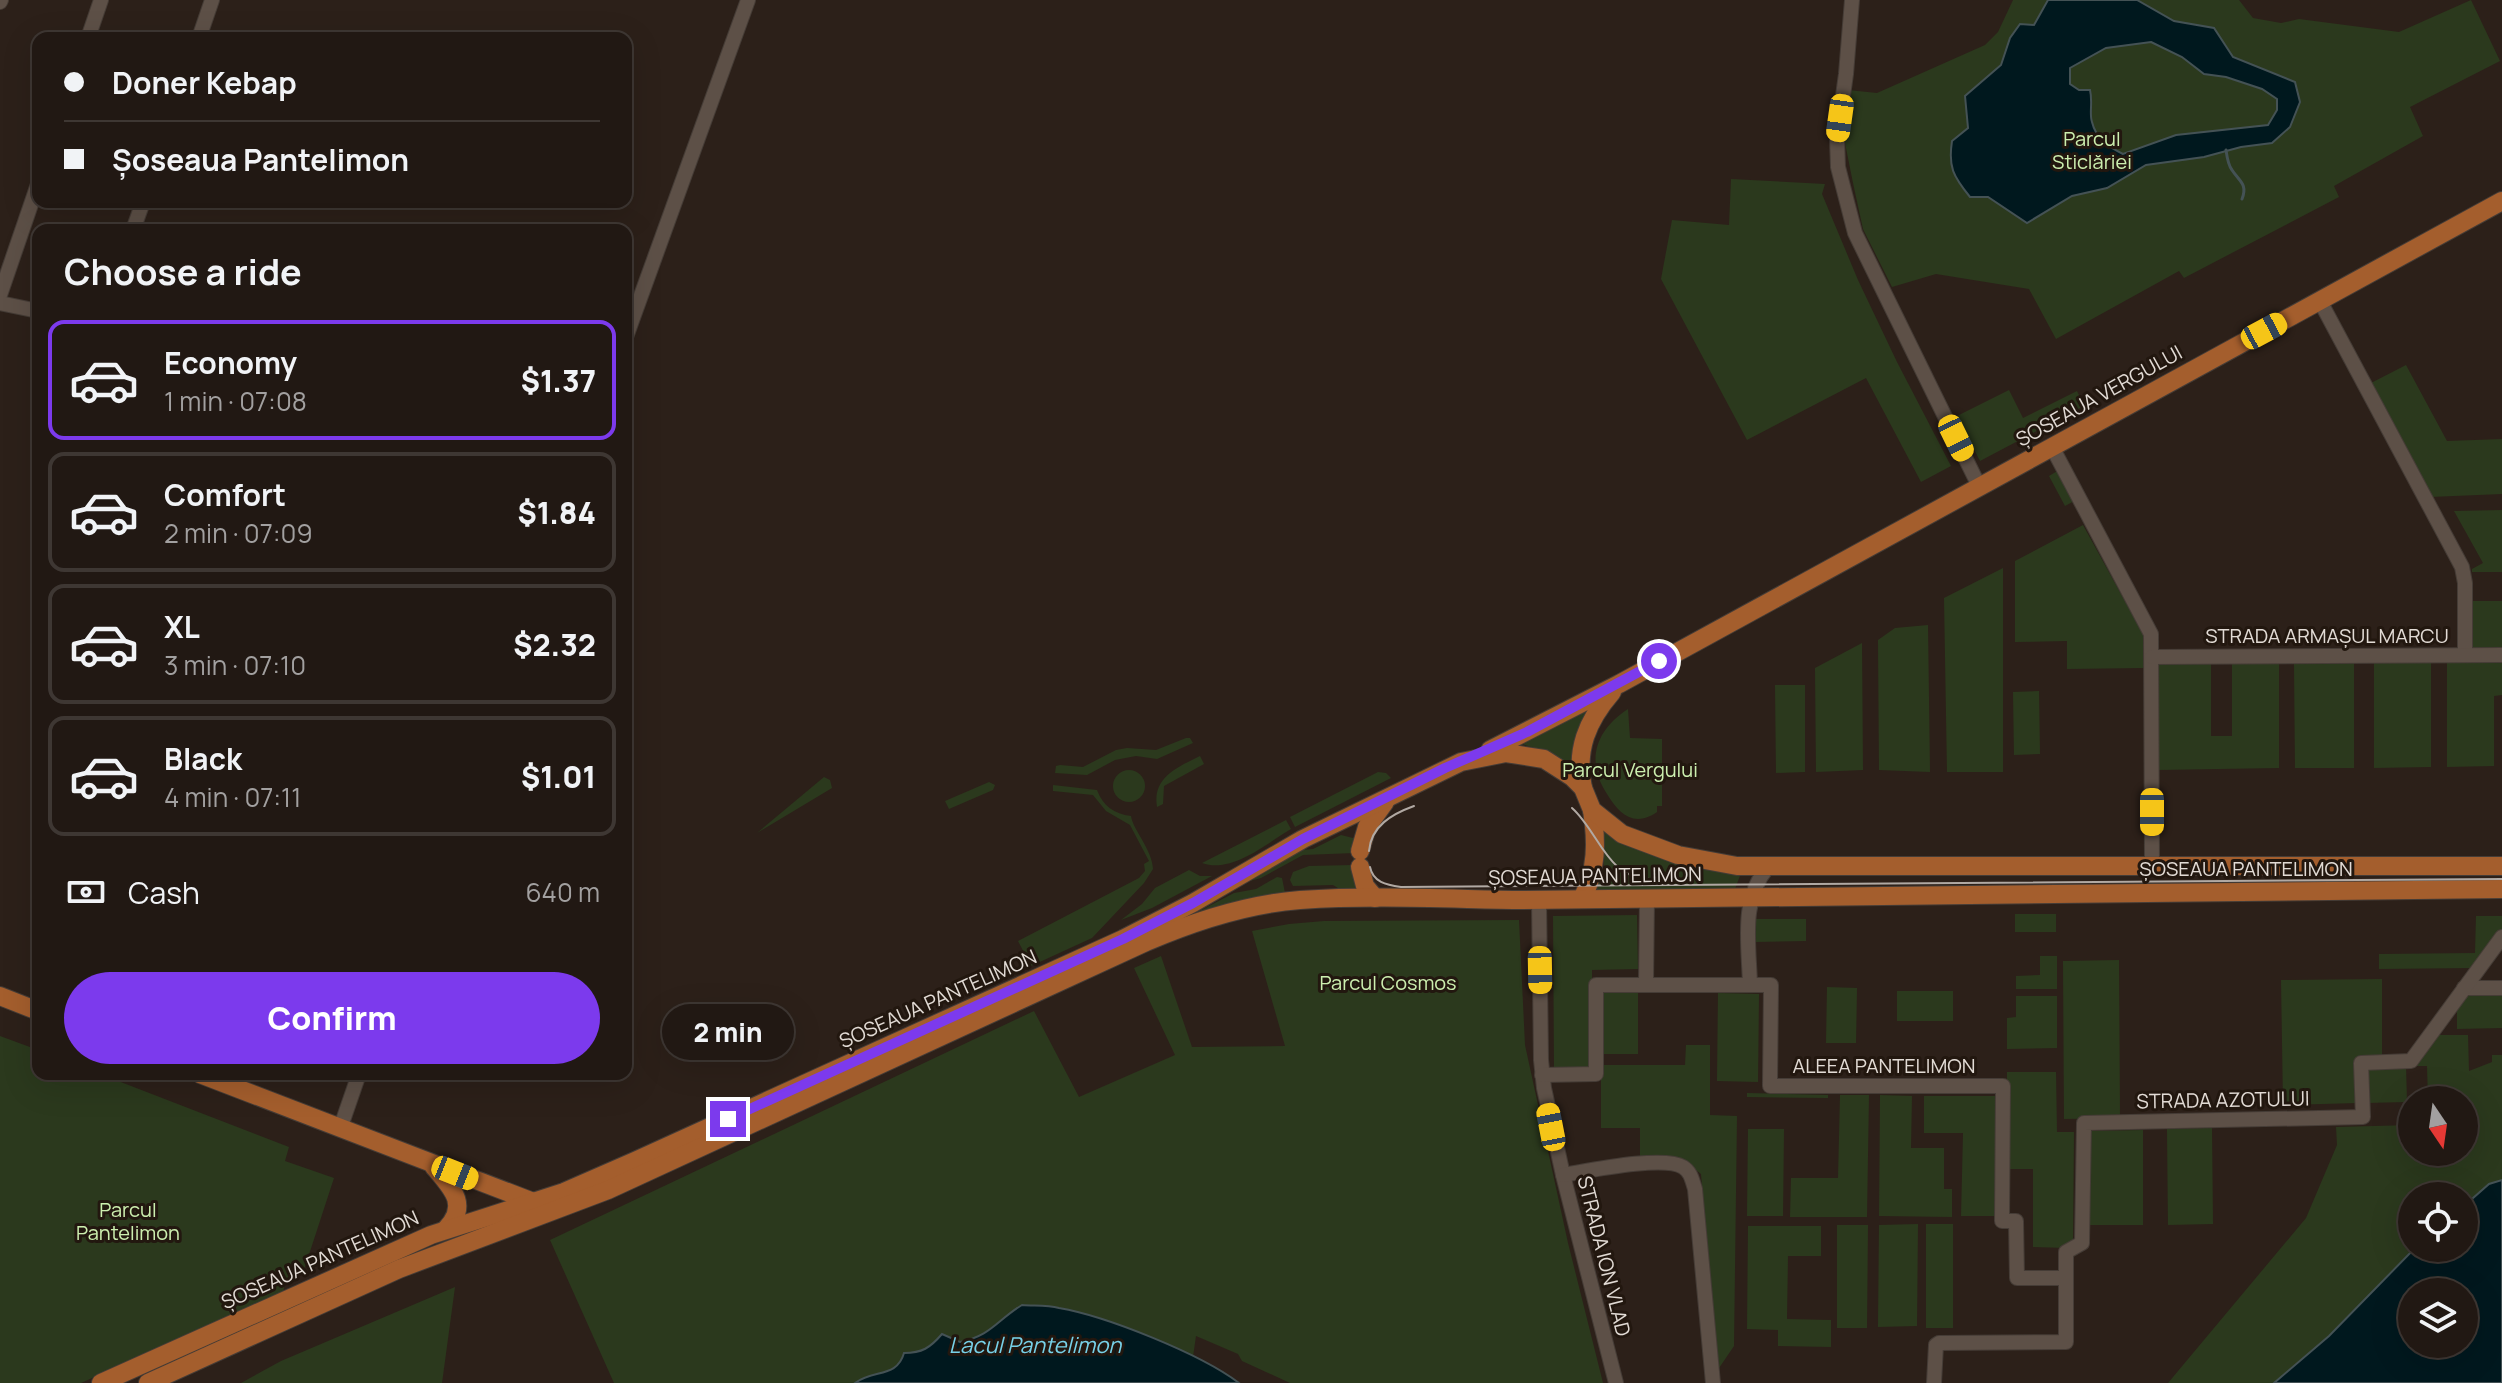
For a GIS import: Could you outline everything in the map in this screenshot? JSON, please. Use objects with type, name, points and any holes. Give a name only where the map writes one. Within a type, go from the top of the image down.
[{"type":"main road","name":"ȘOSEAUA VERGULUI","points":[[1461,762],[1509,741],[1619,684],[2502,201]]},
{"type":"main road","points":[[1583,788],[1580,765],[1582,740],[1595,714],[1619,684]]},
{"type":"main road","name":"ȘOSEAUA PANTELIMON","points":[[101,1383],[446,1229],[577,1187],[635,1161],[1093,953],[1193,903],[1303,839],[1392,794],[1461,762],[1489,755],[1520,753],[1555,764],[1583,788],[1592,810],[1622,834],[1660,849],[1724,865],[2502,866]]},
{"type":"main road","points":[[1375,898],[1365,886],[1360,859],[1367,827],[1392,794]]},
{"type":"main road","points":[[1582,899],[1590,882],[1596,852],[1592,810]]},
{"type":"main road","name":"ȘOSEAUA PANTELIMON","points":[[148,1383],[399,1269],[562,1209],[1164,935],[1251,907],[1299,900],[1375,898],[1539,900],[2502,889]]},
{"type":"main road","points":[[0,996],[32,1009]]},
{"type":"main road","points":[[215,1080],[532,1202],[562,1209]]},
{"type":"main road","points":[[431,1164],[455,1194],[458,1205],[457,1216],[446,1229]]},
{"type":"main road","points":[[523,1223],[532,1202]]},
{"type":"street","points":[[90,32],[101,0]]},
{"type":"street","points":[[201,32],[212,0]]},
{"type":"street","points":[[632,320],[748,0]]},
{"type":"street","points":[[1852,0],[1837,139],[1838,167],[1845,199],[1855,233],[1979,486]]},
{"type":"street","points":[[0,295],[32,202]]},
{"type":"street","points":[[2320,301],[2428,502],[2464,576],[2465,655]]},
{"type":"street","points":[[0,303],[32,310]]},
{"type":"street","points":[[2052,447],[2149,627],[2152,657],[2152,867]]},
{"type":"street","name":"STRADA ARMAȘUL MARCU","points":[[2152,657],[2502,655]]},
{"type":"street","points":[[1542,1075],[1596,1074],[1596,985],[1750,985],[1748,909],[1751,897],[1768,867]]},
{"type":"street","points":[[1646,985],[1647,898]]},
{"type":"street","name":"STRADA ION VLAD","points":[[1539,900],[1542,1075],[1563,1175],[1616,1383]]},
{"type":"street","points":[[2464,988],[2502,937]]},
{"type":"street","name":"ALEEA PANTELIMON","points":[[1750,985],[1771,985],[1770,1086],[2003,1086],[2002,1221],[2016,1221],[2017,1278],[2066,1278]]},
{"type":"street","points":[[2464,988],[2502,988]]},
{"type":"street","name":"STRADA AZOTULUI","points":[[2066,1278],[2066,1252],[2082,1243],[2084,1123],[2363,1117],[2361,1063],[2411,1061],[2464,988]]},
{"type":"street","points":[[340,1129],[357,1080]]},
{"type":"street","points":[[1563,1175],[1659,1162],[1678,1164],[1688,1171],[1695,1189],[1713,1383]]},
{"type":"street","points":[[1934,1383],[1936,1345],[1939,1343],[2066,1342],[2066,1278]]},
{"type":"green space","name":"Parcul Sticlăriei","points":[[2013,0],[2239,0],[2253,18],[2281,23],[2299,19],[2399,32],[2471,0],[2500,61],[2410,107],[2423,136],[2334,186],[2339,197],[2184,278],[2179,271],[2056,339],[2029,289],[1936,274],[1892,287],[1863,229],[1845,143],[1848,90],[1877,93],[1985,45],[1998,32]]},
{"type":"green space","points":[[1731,179],[1825,184],[1822,194],[1858,280],[1951,466],[1921,482],[1866,378],[1747,440],[1661,279],[1672,220],[1729,225]]},
{"type":"green space","points":[[2406,365],[2447,441],[2502,439],[2502,494],[2430,497],[2371,383]]},
{"type":"green space","points":[[2009,390],[2023,418],[2077,391],[2084,406],[1980,461],[1957,416]]},
{"type":"green space","points":[[2059,470],[2076,500],[2065,506],[2049,476]]},
{"type":"green space","points":[[2502,510],[2502,572],[2472,572],[2483,563],[2454,511]]},
{"type":"green space","points":[[2083,525],[2143,634],[2144,668],[2067,669],[2067,641],[2015,642],[2015,561]]},
{"type":"green space","points":[[2003,568],[2003,772],[1947,772],[1944,598]]},
{"type":"green space","points":[[2472,601],[2502,601],[2502,650],[2472,650]]},
{"type":"green space","points":[[1928,625],[1930,772],[1879,770],[1878,640],[1895,628]]},
{"type":"green space","points":[[1862,643],[1863,770],[1816,772],[1815,668]]},
{"type":"green space","points":[[2354,662],[2354,768],[2295,768],[2294,663]]},
{"type":"green space","points":[[2447,662],[2502,662],[2502,695],[2494,696],[2494,766],[2447,767]]},
{"type":"green space","points":[[2158,663],[2211,663],[2211,736],[2232,736],[2232,663],[2279,663],[2279,768],[2158,770]]},
{"type":"green space","points":[[2374,663],[2431,663],[2431,767],[2374,768]]},
{"type":"green space","points":[[1775,685],[1805,685],[1805,772],[1776,773]]},
{"type":"green space","points":[[2039,691],[2040,754],[2014,755],[2013,692]]},
{"type":"green space","name":"Parcul Vergului","points":[[1628,709],[1630,738],[1662,739],[1662,806],[1657,806],[1657,812],[1641,819],[1634,819],[1617,808],[1596,769],[1601,736]]},
{"type":"green space","points":[[1587,711],[1576,737],[1572,767],[1554,754],[1522,744]]},
{"type":"green space","points":[[1186,738],[1193,743],[1157,759],[1136,756],[1115,760],[1087,775],[1055,773],[1056,766],[1083,767],[1116,750],[1156,750]]},
{"type":"green space","points":[[1200,756],[1204,764],[1164,786],[1163,804],[1157,807],[1159,788],[1168,774]]},
{"type":"green space","points":[[1129,770],[1140,775],[1145,786],[1140,797],[1129,802],[1118,797],[1113,786],[1118,775]]},
{"type":"green space","points":[[1378,772],[1386,773],[1391,778],[1295,827],[1290,817]]},
{"type":"green space","points":[[824,777],[830,780],[832,788],[757,833]]},
{"type":"green space","points":[[989,782],[995,785],[993,790],[949,809],[945,801]]},
{"type":"green space","points":[[1053,785],[1097,790],[1110,808],[1131,816],[1153,869],[1144,883],[1092,938],[1031,966],[1018,941],[1139,878],[1145,871],[1144,864],[1149,861],[1130,825],[1106,811],[1093,795],[1053,791]]},
{"type":"green space","points":[[1286,820],[1291,829],[1249,855],[1225,864],[1202,863]]},
{"type":"green space","points":[[1603,828],[1741,873],[1735,889],[1594,896],[1604,868]]},
{"type":"green space","points":[[1341,835],[1357,839],[1355,853],[1303,855],[1250,881],[1302,850],[1313,849]]},
{"type":"green space","points":[[1353,865],[1358,890],[1343,891],[1333,885],[1293,886],[1290,880],[1293,872],[1309,866]]},
{"type":"green space","points":[[1189,870],[1200,876],[1212,876],[1152,908],[1121,920],[1142,904],[1155,888]]},
{"type":"green space","points":[[1277,877],[1282,878],[1285,893],[1186,918],[1234,893],[1256,889]]},
{"type":"green space","points":[[2015,914],[2056,914],[2056,932],[2015,932]]},
{"type":"green space","points":[[1637,915],[1638,969],[1592,970],[1592,1070],[1554,1070],[1553,916]]},
{"type":"green space","points":[[2476,916],[2502,916],[2502,931],[2475,968],[2379,969],[2379,954],[2475,953]]},
{"type":"green space","points":[[1755,919],[1806,919],[1806,941],[1755,942]]},
{"type":"green space","name":"Parcul Cosmos","points":[[1519,920],[1525,1045],[1568,1243],[1603,1383],[1290,1383],[1242,1361],[1238,1354],[1196,1336],[1193,1357],[1116,1324],[1060,1308],[1006,1315],[990,1332],[960,1342],[942,1335],[925,1349],[904,1353],[890,1370],[855,1383],[614,1383],[550,1240],[1034,1011],[1079,1097],[1175,1055],[1134,968],[1161,956],[1192,1047],[1285,1046],[1252,931],[1324,921]]},
{"type":"green space","points":[[2040,956],[2057,956],[2057,989],[2016,989],[2016,976],[2040,975]]},
{"type":"green space","points":[[2119,960],[2120,1118],[2064,1119],[2063,961]]},
{"type":"green space","points":[[2382,979],[2382,1057],[2358,1058],[2358,1103],[2283,1105],[2281,980]]},
{"type":"green space","points":[[1827,987],[1857,988],[1856,1043],[1826,1043]]},
{"type":"green space","points":[[1638,989],[1638,1054],[1602,1054],[1602,990]]},
{"type":"green space","points":[[1897,991],[1953,991],[1953,1021],[1897,1021]]},
{"type":"green space","points":[[1718,993],[1759,994],[1758,1082],[1717,1081]]},
{"type":"green space","points":[[2502,993],[2502,1028],[2457,1029],[2457,1009],[2468,994]]},
{"type":"green space","points":[[2016,996],[2057,996],[2057,1048],[2007,1049],[2007,1018],[2016,1017]]},
{"type":"green space","points":[[2434,1035],[2468,1035],[2469,1071],[2492,1062],[2492,1055],[2502,1055],[2502,1207],[2478,1195],[2478,1182],[2398,1182],[2398,1262],[2422,1262],[2417,1278],[2398,1278],[2398,1313],[2352,1383],[2168,1383],[2306,1218],[2337,1145],[2336,1127],[2398,1125],[2398,1166],[2478,1166],[2478,1086],[2428,1086],[2427,1066],[2417,1066],[2417,1057]]},
{"type":"green space","name":"Parcul Pantelimon","points":[[0,1036],[32,1048],[32,1080],[116,1080],[289,1147],[285,1161],[334,1178],[303,1273],[286,1278],[283,1293],[81,1383],[0,1383]]},
{"type":"green space","points":[[1686,1045],[1710,1045],[1710,1115],[1737,1116],[1734,1346],[1717,1371],[1701,1174],[1690,1165],[1640,1161],[1640,1128],[1601,1128],[1601,1065],[1685,1065]]},
{"type":"green space","points":[[2406,1066],[2407,1086],[2398,1086],[2398,1102],[2366,1103],[2365,1067]]},
{"type":"green space","points":[[2007,1072],[2056,1072],[2057,1132],[2074,1132],[2073,1243],[2067,1248],[2033,1247],[2033,1169],[2007,1169]]},
{"type":"green space","points":[[1747,1093],[1828,1095],[1828,1098],[1747,1097]]},
{"type":"green space","points":[[1840,1095],[1869,1095],[1867,1217],[1790,1217],[1791,1178],[1838,1178]]},
{"type":"green space","points":[[1880,1095],[1912,1096],[1911,1148],[1944,1148],[1944,1189],[1952,1189],[1952,1217],[1879,1216]]},
{"type":"green space","points":[[1924,1096],[1998,1096],[1997,1216],[1961,1216],[1963,1133],[1924,1133]]},
{"type":"green space","points":[[2212,1128],[2213,1224],[2168,1225],[2167,1129]]},
{"type":"green space","points":[[1748,1129],[1784,1129],[1783,1216],[1747,1216]]},
{"type":"green space","points":[[2143,1130],[2143,1225],[2089,1225],[2088,1131]]},
{"type":"green space","points":[[1918,1224],[1917,1326],[1878,1327],[1879,1225]]},
{"type":"green space","points":[[1926,1224],[1953,1224],[1953,1328],[1926,1328]]},
{"type":"green space","points":[[1837,1225],[1868,1225],[1867,1328],[1837,1328]]},
{"type":"green space","points":[[1748,1226],[1821,1226],[1821,1256],[1788,1256],[1787,1319],[1831,1320],[1831,1347],[1778,1346],[1778,1330],[1747,1329]]},
{"type":"green space","points":[[455,1287],[442,1383],[241,1383],[281,1361]]},
{"type":"water","points":[[2048,0],[2137,0],[2174,21],[2214,28],[2233,57],[2295,82],[2300,102],[2290,127],[2272,143],[2146,165],[2107,188],[2072,196],[2027,223],[1988,197],[1970,197],[1953,171],[1951,150],[1952,141],[1968,128],[1965,96],[2001,65],[2010,38],[2020,24],[2034,25]],"holes":[[[2151,42],[2182,57],[2204,74],[2226,77],[2262,89],[2277,99],[2277,110],[2268,125],[2176,135],[2123,154],[2104,142],[2092,122],[2090,90],[2079,90],[2070,84],[2070,68],[2106,48]]]},
{"type":"water","points":[[2502,1180],[2502,1383],[2274,1383],[2329,1336],[2401,1262],[2478,1262],[2478,1194],[2489,1184]]},
{"type":"water","name":"Lacul Pantelimon","points":[[1022,1305],[1079,1312],[1127,1328],[1201,1360],[1239,1383],[855,1383],[890,1370],[901,1361],[904,1353],[925,1349],[942,1334],[960,1342],[979,1336]]},
{"type":"waterway","points":[[2226,150],[2230,166],[2243,186],[2242,199]]},
{"type":"tram line","points":[[1369,851],[1378,828],[1414,806]]},
{"type":"tram line","points":[[1572,808],[1614,863],[1635,877],[1650,879]]},
{"type":"tram line","points":[[1370,867],[1381,882],[1401,887],[2502,879]]},
{"type":"route","points":[[728,1119],[1123,939],[1193,903],[1303,839],[1445,768],[1527,732],[1659,661]]}]
